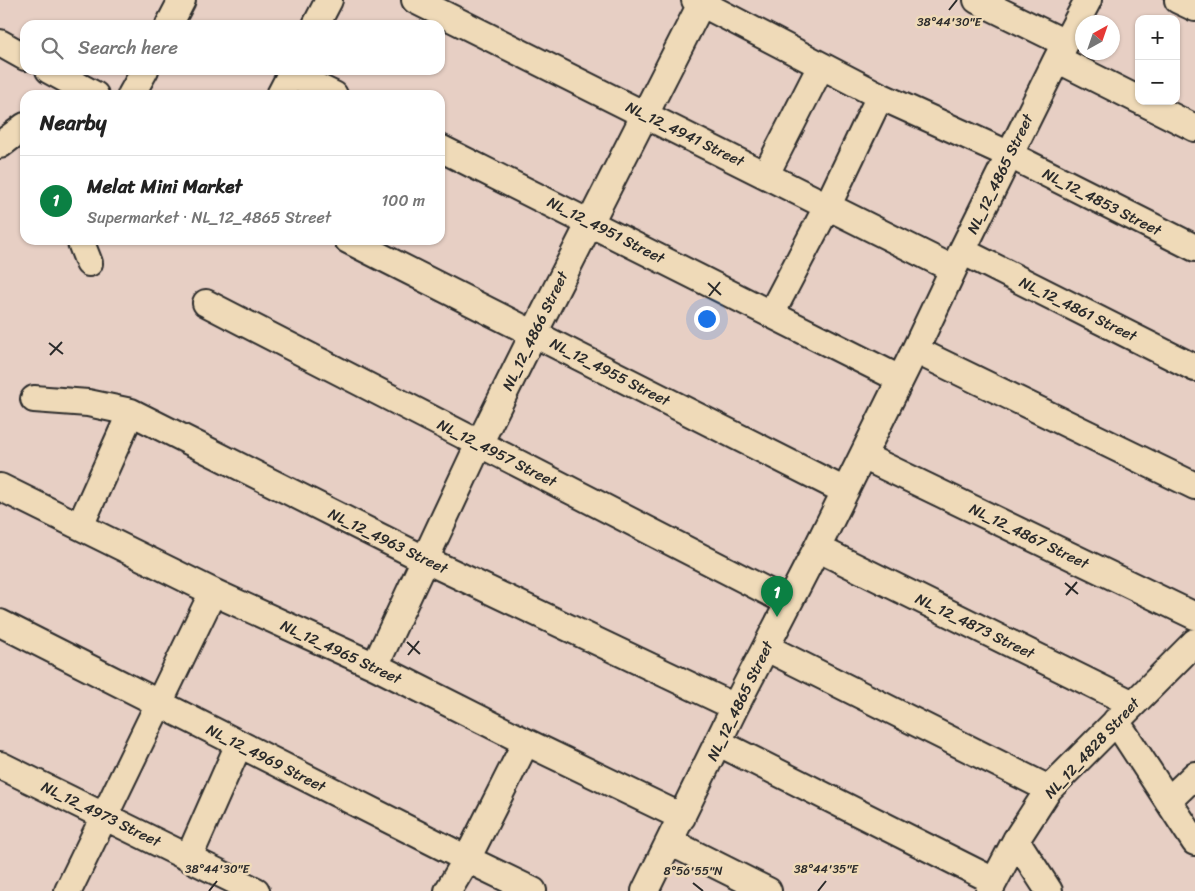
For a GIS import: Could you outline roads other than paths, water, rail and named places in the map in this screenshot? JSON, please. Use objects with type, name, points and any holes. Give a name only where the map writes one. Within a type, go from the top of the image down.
[{"type":"street","points":[[172,20],[182,0]]},
{"type":"street","points":[[319,20],[329,0]]},
{"type":"street","name":"NL_12_4941 Street","points":[[416,0],[766,174],[827,207],[958,260]]},
{"type":"street","points":[[977,0],[1135,98]]},
{"type":"street","name":"NL_12_4865 Street","points":[[645,891],[735,707],[767,648],[788,602],[863,456],[1061,51],[1088,0]]},
{"type":"street","points":[[1178,0],[1195,8]]},
{"type":"street","name":"NL_12_4866 Street","points":[[375,666],[479,444],[589,222],[645,115],[700,1]]},
{"type":"street","name":"NL_12_4853 Street","points":[[700,1],[880,96],[1010,155],[1195,248]]},
{"type":"street","points":[[0,44],[20,54]]},
{"type":"street","points":[[766,174],[821,66]]},
{"type":"street","points":[[56,75],[76,90]]},
{"type":"street","points":[[134,90],[142,75]]},
{"type":"street","points":[[288,80],[319,90]]},
{"type":"street","points":[[772,314],[827,207],[880,96]]},
{"type":"street","points":[[1148,105],[1195,128]]},
{"type":"street","points":[[0,145],[20,130]]},
{"type":"street","name":"NL_12_4951 Street","points":[[445,150],[900,379]]},
{"type":"street","name":"NL_12_4955 Street","points":[[358,245],[845,491]]},
{"type":"street","name":"NL_12_4861 Street","points":[[958,260],[1195,368]]},
{"type":"street","name":"NL_12_4957 Street","points":[[206,303],[788,602]]},
{"type":"street","points":[[915,350],[1195,486]]},
{"type":"street","name":"NL_12_4963 Street","points":[[34,399],[88,403],[131,412],[426,560],[735,707]]},
{"type":"street","points":[[80,526],[131,412]]},
{"type":"street","name":"NL_12_4867 Street","points":[[863,456],[1195,616]]},
{"type":"street","name":"NL_12_4965 Street","points":[[0,487],[213,592],[375,666],[682,818]]},
{"type":"street","name":"NL_12_4873 Street","points":[[817,548],[1124,712]]},
{"type":"street","points":[[68,891],[213,592]]},
{"type":"street","name":"NL_12_4969 Street","points":[[0,623],[533,891]]},
{"type":"street","name":"NL_12_4828 Street","points":[[992,886],[1016,840],[1049,789],[1195,642]]},
{"type":"street","points":[[767,648],[1049,789]]},
{"type":"street","points":[[1124,712],[1169,800],[1195,842]]},
{"type":"street","points":[[448,891],[467,859],[526,742]]},
{"type":"street","points":[[719,743],[992,886]]},
{"type":"street","points":[[189,858],[239,744]]},
{"type":"street","name":"NL_12_4973 Street","points":[[0,765],[256,891]]},
{"type":"street","points":[[1169,800],[1195,775]]},
{"type":"street","points":[[1016,840],[1049,891]]},
{"type":"street","points":[[670,842],[768,891]]},
{"type":"place","name":"Melat Mini Market","points":[[777,617]]}]
